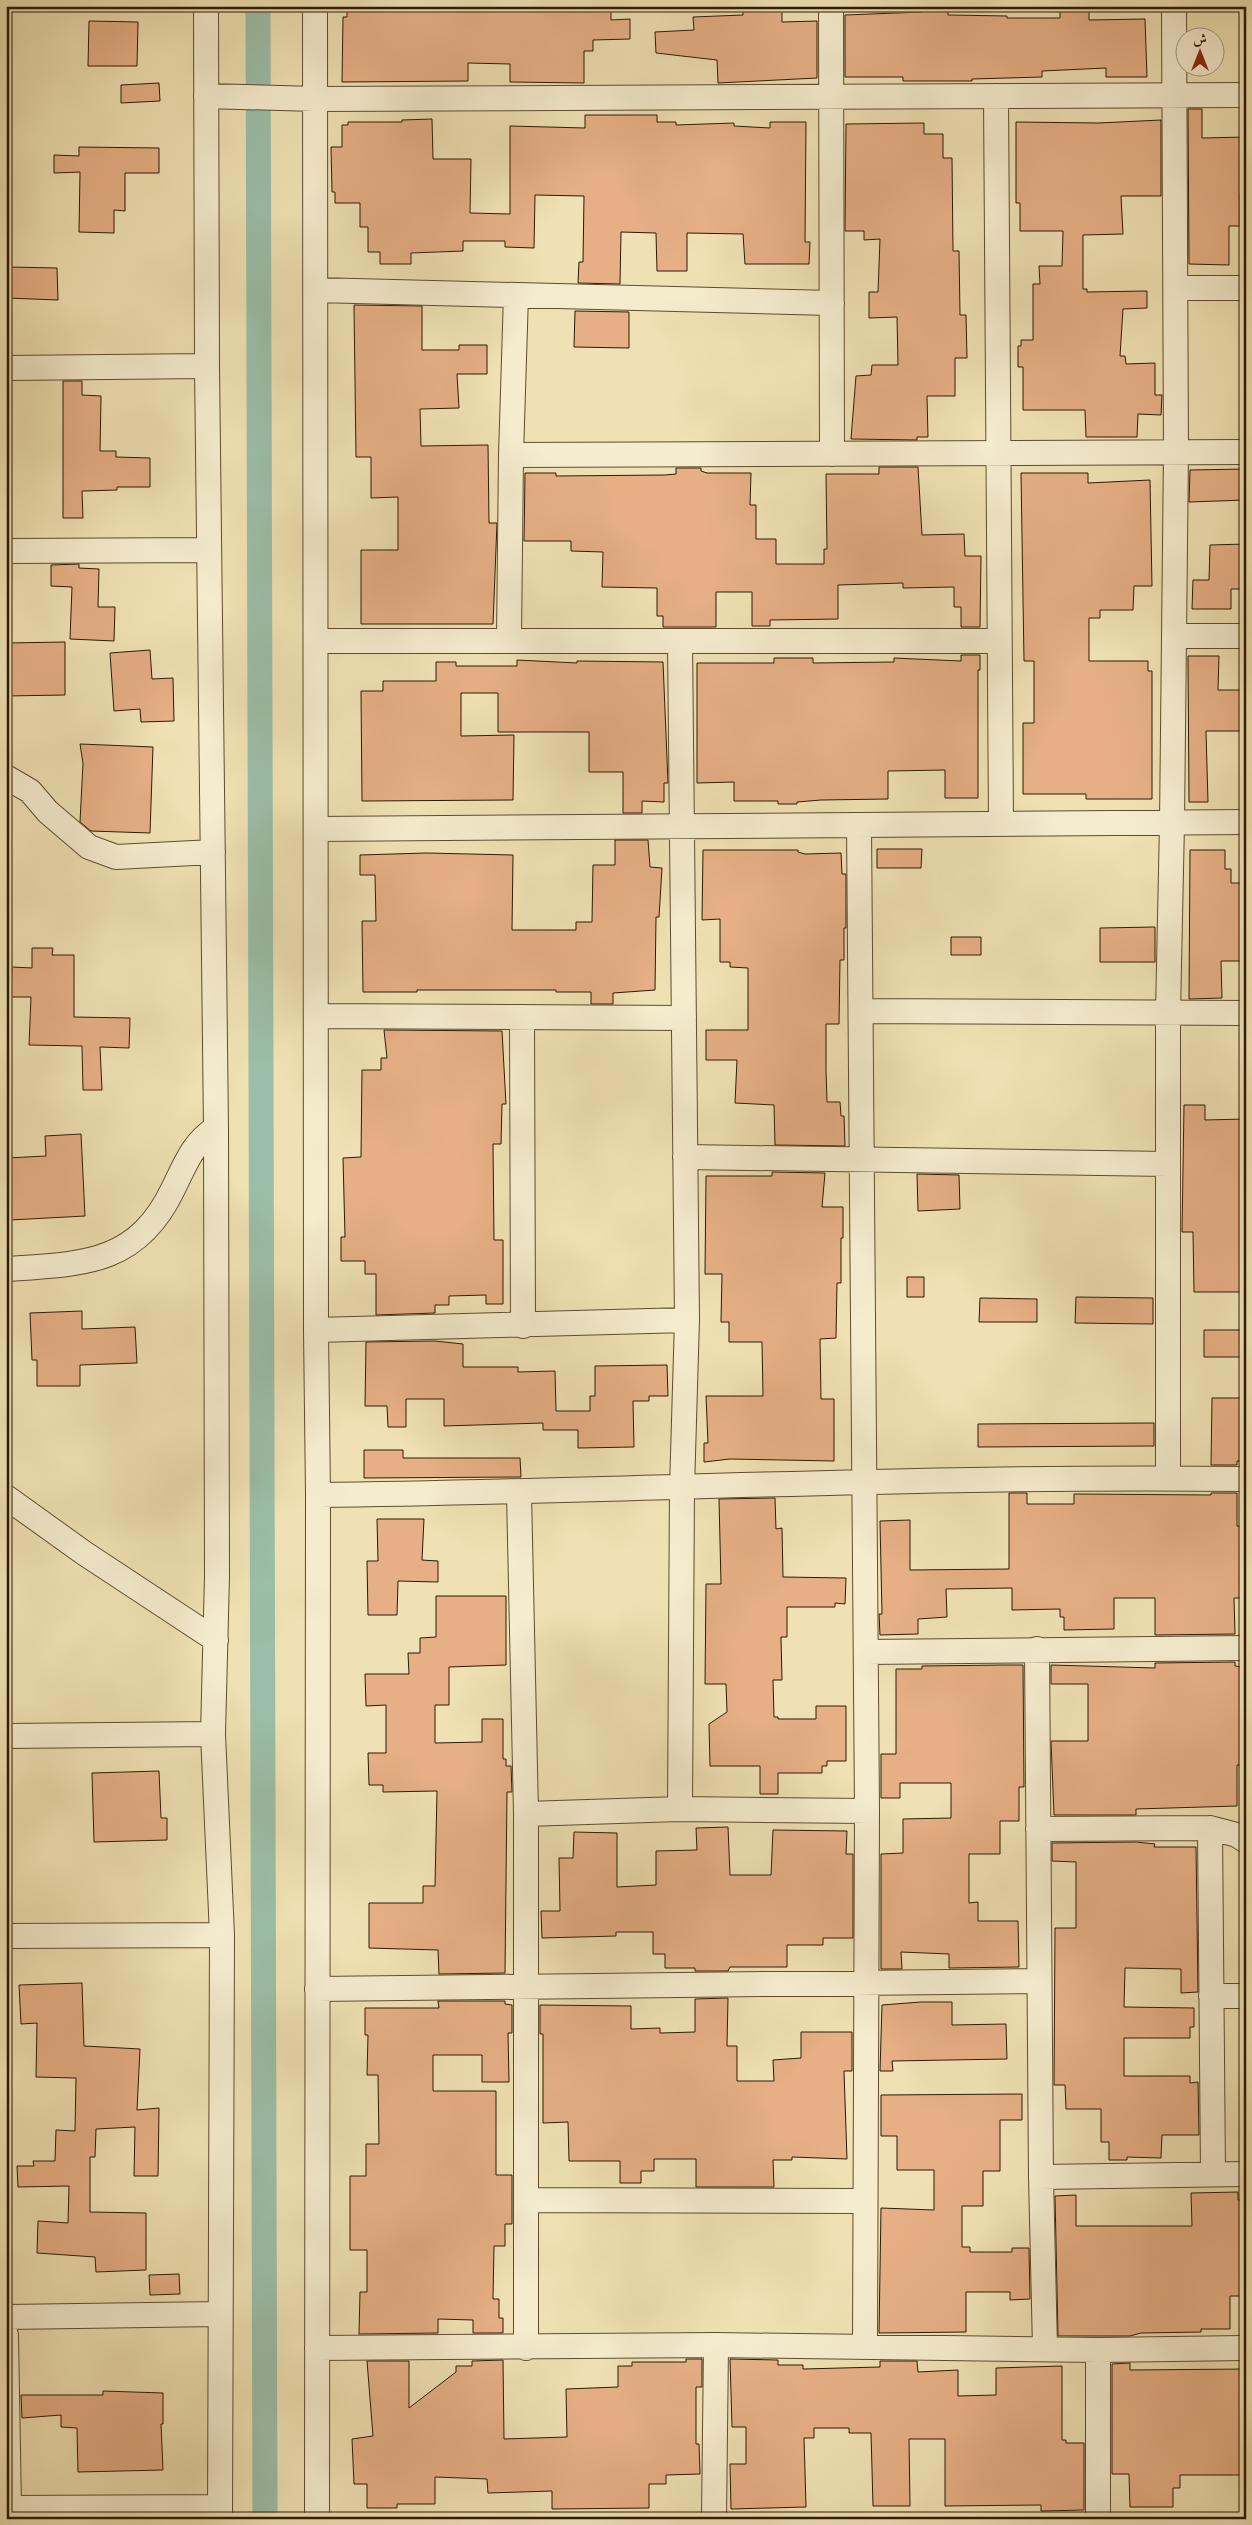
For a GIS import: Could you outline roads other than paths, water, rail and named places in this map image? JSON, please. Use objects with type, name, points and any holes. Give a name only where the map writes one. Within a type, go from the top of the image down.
[{"type":"street","points":[[6,2335],[8,2508],[91,2513],[220,2513],[222,1935],[212,1734],[217,1576],[216,1128],[207,366],[206,6]]},
{"type":"street","points":[[315,6],[316,1330],[318,1496],[317,2519]]},
{"type":"street","points":[[831,6],[832,454]]},
{"type":"street","points":[[1168,1478],[1168,1013],[1175,636],[1176,452],[1174,6]]},
{"type":"street","points":[[206,96],[315,99],[1246,95]]},
{"type":"street","points":[[996,96],[1001,824]]},
{"type":"street","points":[[1176,288],[1246,288]]},
{"type":"street","points":[[316,290],[832,303]]},
{"type":"street","points":[[509,640],[511,455],[516,295]]},
{"type":"street","points":[[6,368],[207,366]]},
{"type":"street","points":[[511,455],[1246,452]]},
{"type":"street","points":[[6,551],[209,550]]},
{"type":"street","points":[[1175,636],[1246,636]]},
{"type":"street","points":[[316,641],[1000,641]]},
{"type":"street","points":[[680,642],[687,1320],[682,1488],[680,1809]]},
{"type":"street","points":[[6,777],[30,791],[48,812],[89,847],[116,857],[213,852]]},
{"type":"street","points":[[316,830],[1246,822]]},
{"type":"street","points":[[859,826],[867,1811],[865,2346]]},
{"type":"street","points":[[861,1011],[1246,1013]]},
{"type":"street","points":[[316,1016],[684,1018]]},
{"type":"street","points":[[522,1017],[523,1326]]},
{"type":"street","points":[[6,1269],[53,1266],[103,1257],[120,1251],[145,1233],[155,1221],[167,1203],[188,1155],[204,1136],[216,1128]]},
{"type":"street","points":[[685,1157],[1168,1164]]},
{"type":"street","points":[[316,1330],[523,1326],[687,1320]]},
{"type":"street","points":[[318,1496],[519,1493],[865,1481],[1246,1479]]},
{"type":"street","points":[[519,1493],[526,1814],[526,2348]]},
{"type":"street","points":[[6,1497],[84,1553],[216,1640]]},
{"type":"street","points":[[866,1652],[1246,1648]]},
{"type":"street","points":[[1037,1649],[1041,2177],[1045,2348]]},
{"type":"street","points":[[6,1736],[212,1734]]},
{"type":"street","points":[[526,1814],[680,1809],[867,1811]]},
{"type":"street","points":[[1038,1829],[1210,1828],[1237,1835],[1246,1841]]},
{"type":"street","points":[[1210,1828],[1213,2174]]},
{"type":"street","points":[[6,1936],[222,1935]]},
{"type":"street","points":[[317,1989],[1039,1982]]},
{"type":"street","points":[[1211,1996],[1246,1996]]},
{"type":"street","points":[[1041,2177],[1246,2174]]},
{"type":"street","points":[[527,2200],[866,2201]]},
{"type":"street","points":[[6,2317],[220,2314]]},
{"type":"street","points":[[317,2348],[526,2348],[716,2344],[1098,2350],[1246,2348]]},
{"type":"street","points":[[714,2519],[716,2344]]},
{"type":"street","points":[[1098,2350],[1098,2519]]},
{"type":"waterway","points":[[258,6],[265,2519]]}]
